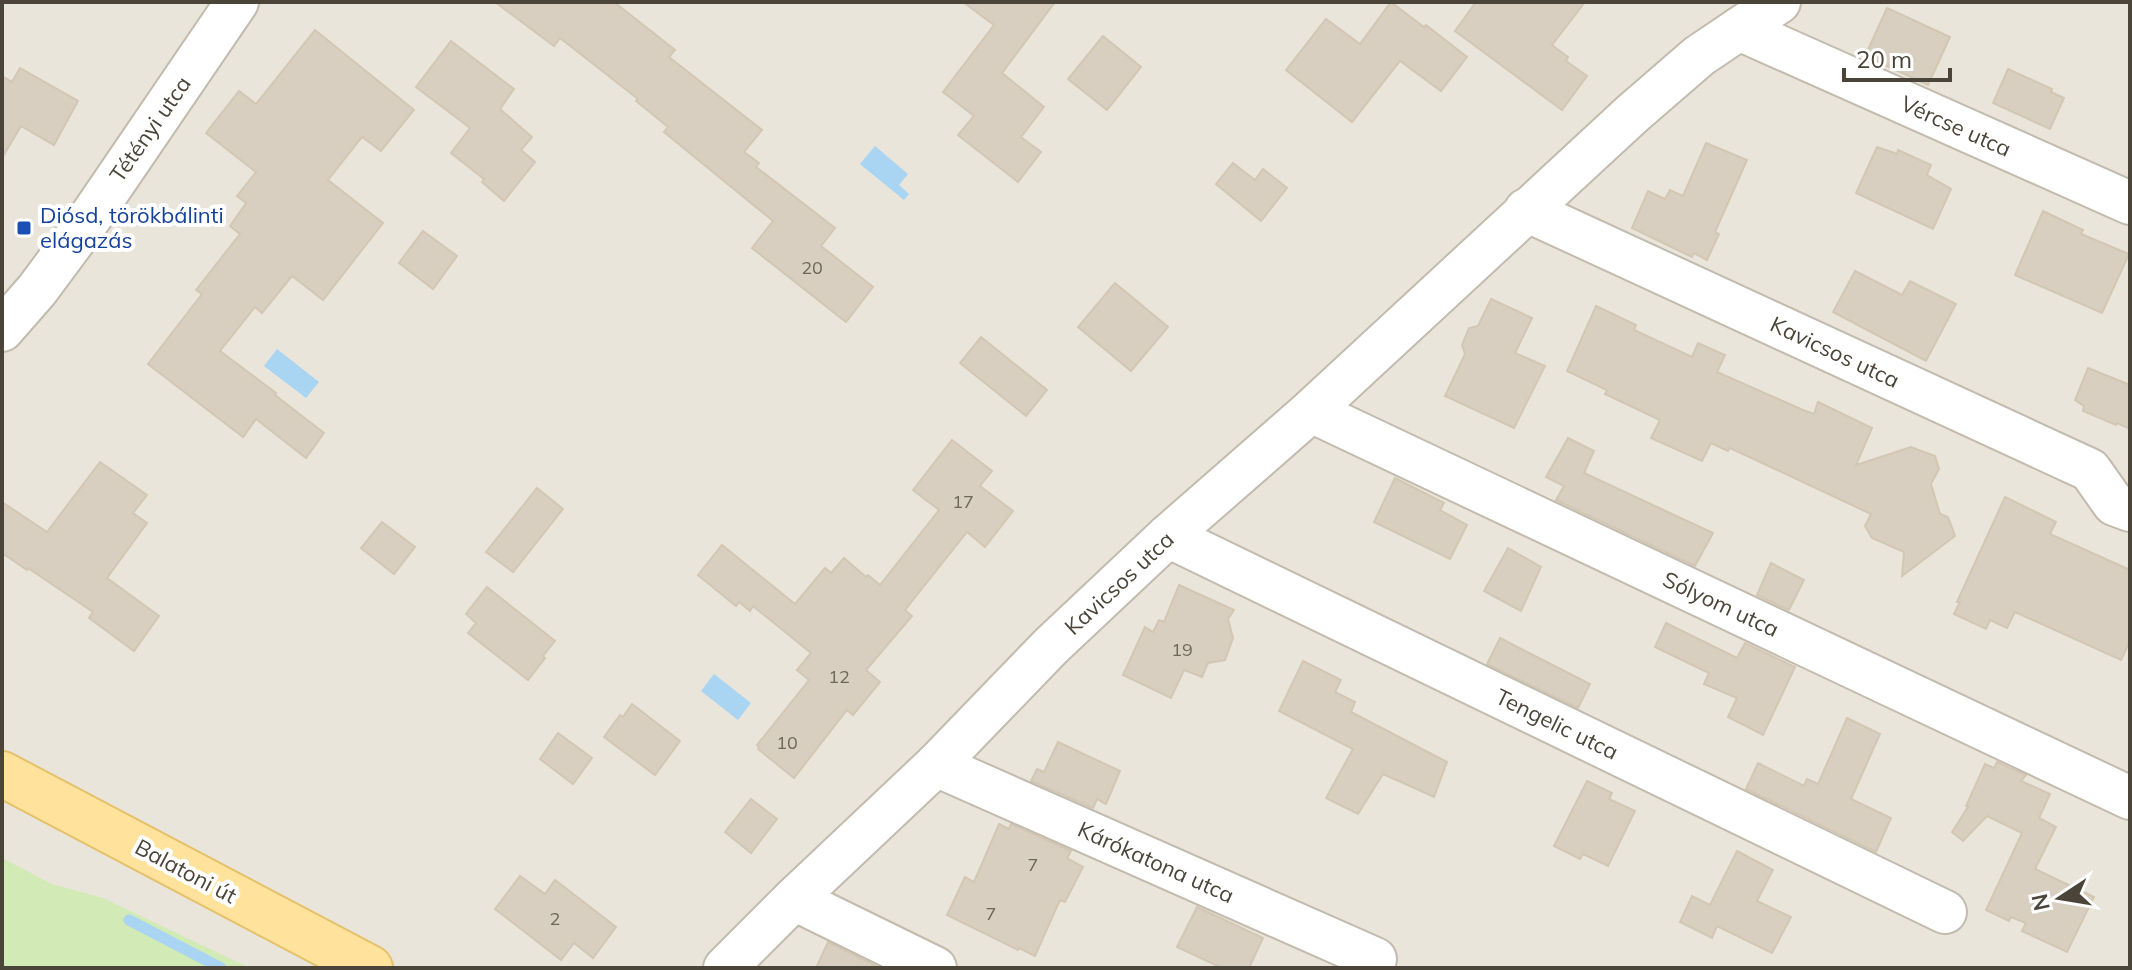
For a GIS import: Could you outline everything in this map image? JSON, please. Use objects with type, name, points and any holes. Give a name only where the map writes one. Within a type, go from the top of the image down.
[{"type":"main road","name":"Balatoni út","points":[[2,774],[370,968]]},
{"type":"street","name":"Tétényi utca","points":[[2,330],[37,290],[83,228],[237,2]]},
{"type":"street","name":"Kavicsos utca","points":[[725,968],[936,765],[1051,646],[1168,536],[1311,411],[1526,210],[1699,56],[1779,2]]},
{"type":"street","name":"Vércse utca","points":[[1739,29],[2130,203]]},
{"type":"street","name":"Kavicsos utca","points":[[1526,210],[2090,470],[2114,504],[2130,510]]},
{"type":"street","name":"Sólyom utca","points":[[1311,411],[2130,798]]},
{"type":"street","name":"Tengelic utca","points":[[1168,536],[1945,912]]},
{"type":"street","name":"Kárókatona utca","points":[[936,765],[1375,959]]},
{"type":"street","points":[[794,899],[935,968]]},
{"type":"shaded area","points":[[2,2],[2130,2],[2130,968],[2,968]]},
{"type":"green space","points":[[2,858],[52,884],[103,898],[250,968],[2,968]]},
{"type":"water","points":[[875,146],[908,174],[899,185],[909,194],[904,200],[860,164]]},
{"type":"water","points":[[277,349],[319,382],[306,398],[264,366]]},
{"type":"water","points":[[714,674],[751,703],[738,720],[701,691]]},
{"type":"building","points":[[495,2],[614,2],[675,50],[669,57],[762,130],[744,152],[759,163],[756,167],[835,228],[821,246],[873,287],[846,322],[752,248],[773,221],[664,132],[668,127],[636,101],[638,99],[560,38],[554,46]]},
{"type":"building","points":[[963,2],[1055,2],[1002,73],[1044,107],[1021,137],[1041,152],[1018,182],[958,135],[974,116],[943,92],[994,25]]},
{"type":"building","points":[[1391,2],[1467,57],[1441,91],[1400,61],[1352,122],[1286,70],[1326,19],[1360,44]]},
{"type":"building","points":[[1476,2],[1585,2],[1552,45],[1568,57],[1566,61],[1587,76],[1562,110],[1455,31]]},
{"type":"building","points":[[1887,8],[1950,37],[1928,85],[1865,56]]},
{"type":"building","points":[[315,30],[414,110],[381,151],[362,137],[328,180],[383,223],[323,300],[292,276],[262,313],[255,307],[220,351],[324,433],[306,458],[256,419],[243,437],[148,364],[202,294],[196,290],[240,234],[230,226],[246,203],[237,196],[256,172],[206,133],[239,91],[256,104]]},
{"type":"building","points":[[1103,36],[1141,67],[1107,110],[1068,79]]},
{"type":"building","points":[[451,41],[514,89],[500,109],[532,137],[521,150],[535,162],[504,201],[482,182],[484,179],[451,153],[470,128],[416,87]]},
{"type":"building","points":[[20,68],[78,101],[54,145],[21,126],[2,158],[2,76],[12,82]]},
{"type":"building","points":[[2008,69],[2052,89],[2051,92],[2064,98],[2050,129],[1993,103]]},
{"type":"building","points":[[1706,143],[1747,160],[1715,232],[1719,234],[1707,260],[1694,253],[1692,257],[1632,228],[1648,191],[1665,199],[1670,190],[1683,196]]},
{"type":"building","points":[[1877,147],[1897,154],[1898,150],[1931,165],[1927,175],[1951,189],[1933,229],[1856,193]]},
{"type":"building","points":[[1233,163],[1255,180],[1263,169],[1287,188],[1261,221],[1216,184]]},
{"type":"building","points":[[2043,211],[2083,230],[2081,234],[2129,254],[2102,313],[2015,275]]},
{"type":"building","points":[[423,231],[457,256],[433,289],[399,263]]},
{"type":"building","points":[[1855,271],[1902,295],[1910,281],[1956,304],[1926,361],[1833,312]]},
{"type":"building","points":[[1115,283],[1168,327],[1131,371],[1078,327]]},
{"type":"building","points":[[1491,299],[1532,318],[1515,353],[1545,366],[1514,428],[1445,396],[1465,354],[1462,345],[1469,328],[1478,326]]},
{"type":"building","points":[[1596,306],[1636,325],[1634,330],[1692,357],[1698,343],[1725,355],[1717,372],[1814,414],[1818,402],[1872,428],[1856,465],[1911,447],[1935,456],[1939,469],[1931,484],[1940,514],[1948,517],[1955,536],[1902,576],[1904,552],[1872,538],[1865,526],[1871,514],[1730,448],[1728,451],[1711,443],[1702,461],[1651,438],[1660,420],[1605,394],[1607,390],[1567,371]]},
{"type":"building","points":[[981,337],[1047,390],[1026,416],[960,363]]},
{"type":"building","points":[[2088,368],[2130,385],[2130,429],[2083,411],[2084,406],[2075,400]]},
{"type":"building","points":[[1568,438],[1594,451],[1584,473],[1713,533],[1695,566],[1556,500],[1564,486],[1546,477]]},
{"type":"building","points":[[952,440],[992,471],[980,486],[1013,511],[985,547],[967,532],[905,610],[912,616],[866,670],[880,682],[853,715],[847,710],[794,778],[757,745],[809,680],[797,670],[811,653],[753,606],[750,611],[739,602],[736,606],[698,575],[722,545],[795,604],[825,568],[831,573],[844,558],[880,585],[939,510],[913,490]]},
{"type":"building","points":[[100,462],[147,495],[133,513],[147,523],[107,578],[159,616],[134,651],[89,618],[93,612],[2,553],[2,502],[47,532]]},
{"type":"building","points":[[1395,478],[1444,503],[1440,510],[1467,525],[1450,559],[1374,522]]},
{"type":"building","points":[[537,488],[563,509],[513,572],[486,552]]},
{"type":"building","points":[[2005,497],[2056,522],[2050,534],[2130,570],[2130,641],[2121,660],[2015,612],[2007,628],[1990,620],[1986,629],[1954,614]]},
{"type":"building","points":[[382,522],[415,547],[394,574],[361,548]]},
{"type":"building","points":[[1508,548],[1541,567],[1521,611],[1484,591]]},
{"type":"building","points":[[1771,563],[1804,580],[1789,610],[1757,595]]},
{"type":"building","points":[[1179,585],[1234,610],[1228,619],[1233,638],[1225,660],[1208,663],[1202,677],[1184,670],[1171,698],[1123,675],[1145,627],[1153,632],[1159,620],[1164,622]]},
{"type":"building","points":[[487,587],[555,641],[528,680],[468,633],[476,623],[466,614]]},
{"type":"building","points":[[1666,623],[1737,658],[1745,643],[1795,667],[1763,735],[1728,717],[1737,698],[1704,684],[1709,673],[1655,647]]},
{"type":"building","points":[[1500,638],[1590,684],[1578,708],[1487,664]]},
{"type":"building","points":[[1303,661],[1341,680],[1335,692],[1355,702],[1351,712],[1447,762],[1434,797],[1383,774],[1358,814],[1326,798],[1353,749],[1279,711]]},
{"type":"building","points":[[632,704],[680,741],[655,775],[604,737]]},
{"type":"building","points":[[1847,718],[1880,734],[1851,799],[1891,818],[1876,852],[1746,789],[1758,763],[1804,786],[1807,779],[1818,784]]},
{"type":"building","points":[[558,733],[592,758],[573,784],[540,759]]},
{"type":"building","points":[[1058,742],[1120,771],[1106,804],[1097,799],[1093,808],[1031,781],[1037,769],[1044,772]]},
{"type":"building","points":[[1997,762],[2026,775],[2021,781],[2050,794],[2039,818],[2056,827],[2035,869],[2094,897],[2067,952],[2022,931],[2026,923],[2011,917],[2009,921],[1986,910],[2022,833],[1987,816],[1963,841],[1952,832],[1968,807],[1985,764],[1994,768]]},
{"type":"building","points":[[1587,781],[1612,793],[1609,799],[1635,811],[1608,866],[1583,854],[1580,859],[1554,846]]},
{"type":"building","points":[[751,799],[777,819],[751,853],[725,832]]},
{"type":"building","points":[[999,824],[1009,829],[1011,824],[1071,851],[1067,858],[1083,867],[1065,902],[1060,900],[1035,956],[947,915],[965,877],[974,882]]},
{"type":"building","points":[[1737,851],[1773,870],[1757,901],[1791,917],[1772,953],[1717,926],[1712,938],[1680,922],[1692,896],[1710,905]]},
{"type":"building","points":[[520,876],[545,894],[555,880],[616,927],[593,958],[574,943],[561,960],[495,909]]},
{"type":"building","points":[[1197,907],[1263,938],[1249,968],[1222,968],[1177,947]]},
{"type":"building","points":[[828,942],[880,968],[816,968]]},
{"type":"waterway","points":[[129,920],[221,968]]},
{"type":"place","name":"Diósd, törökbálinti elágazás","points":[[24,228]]}]
